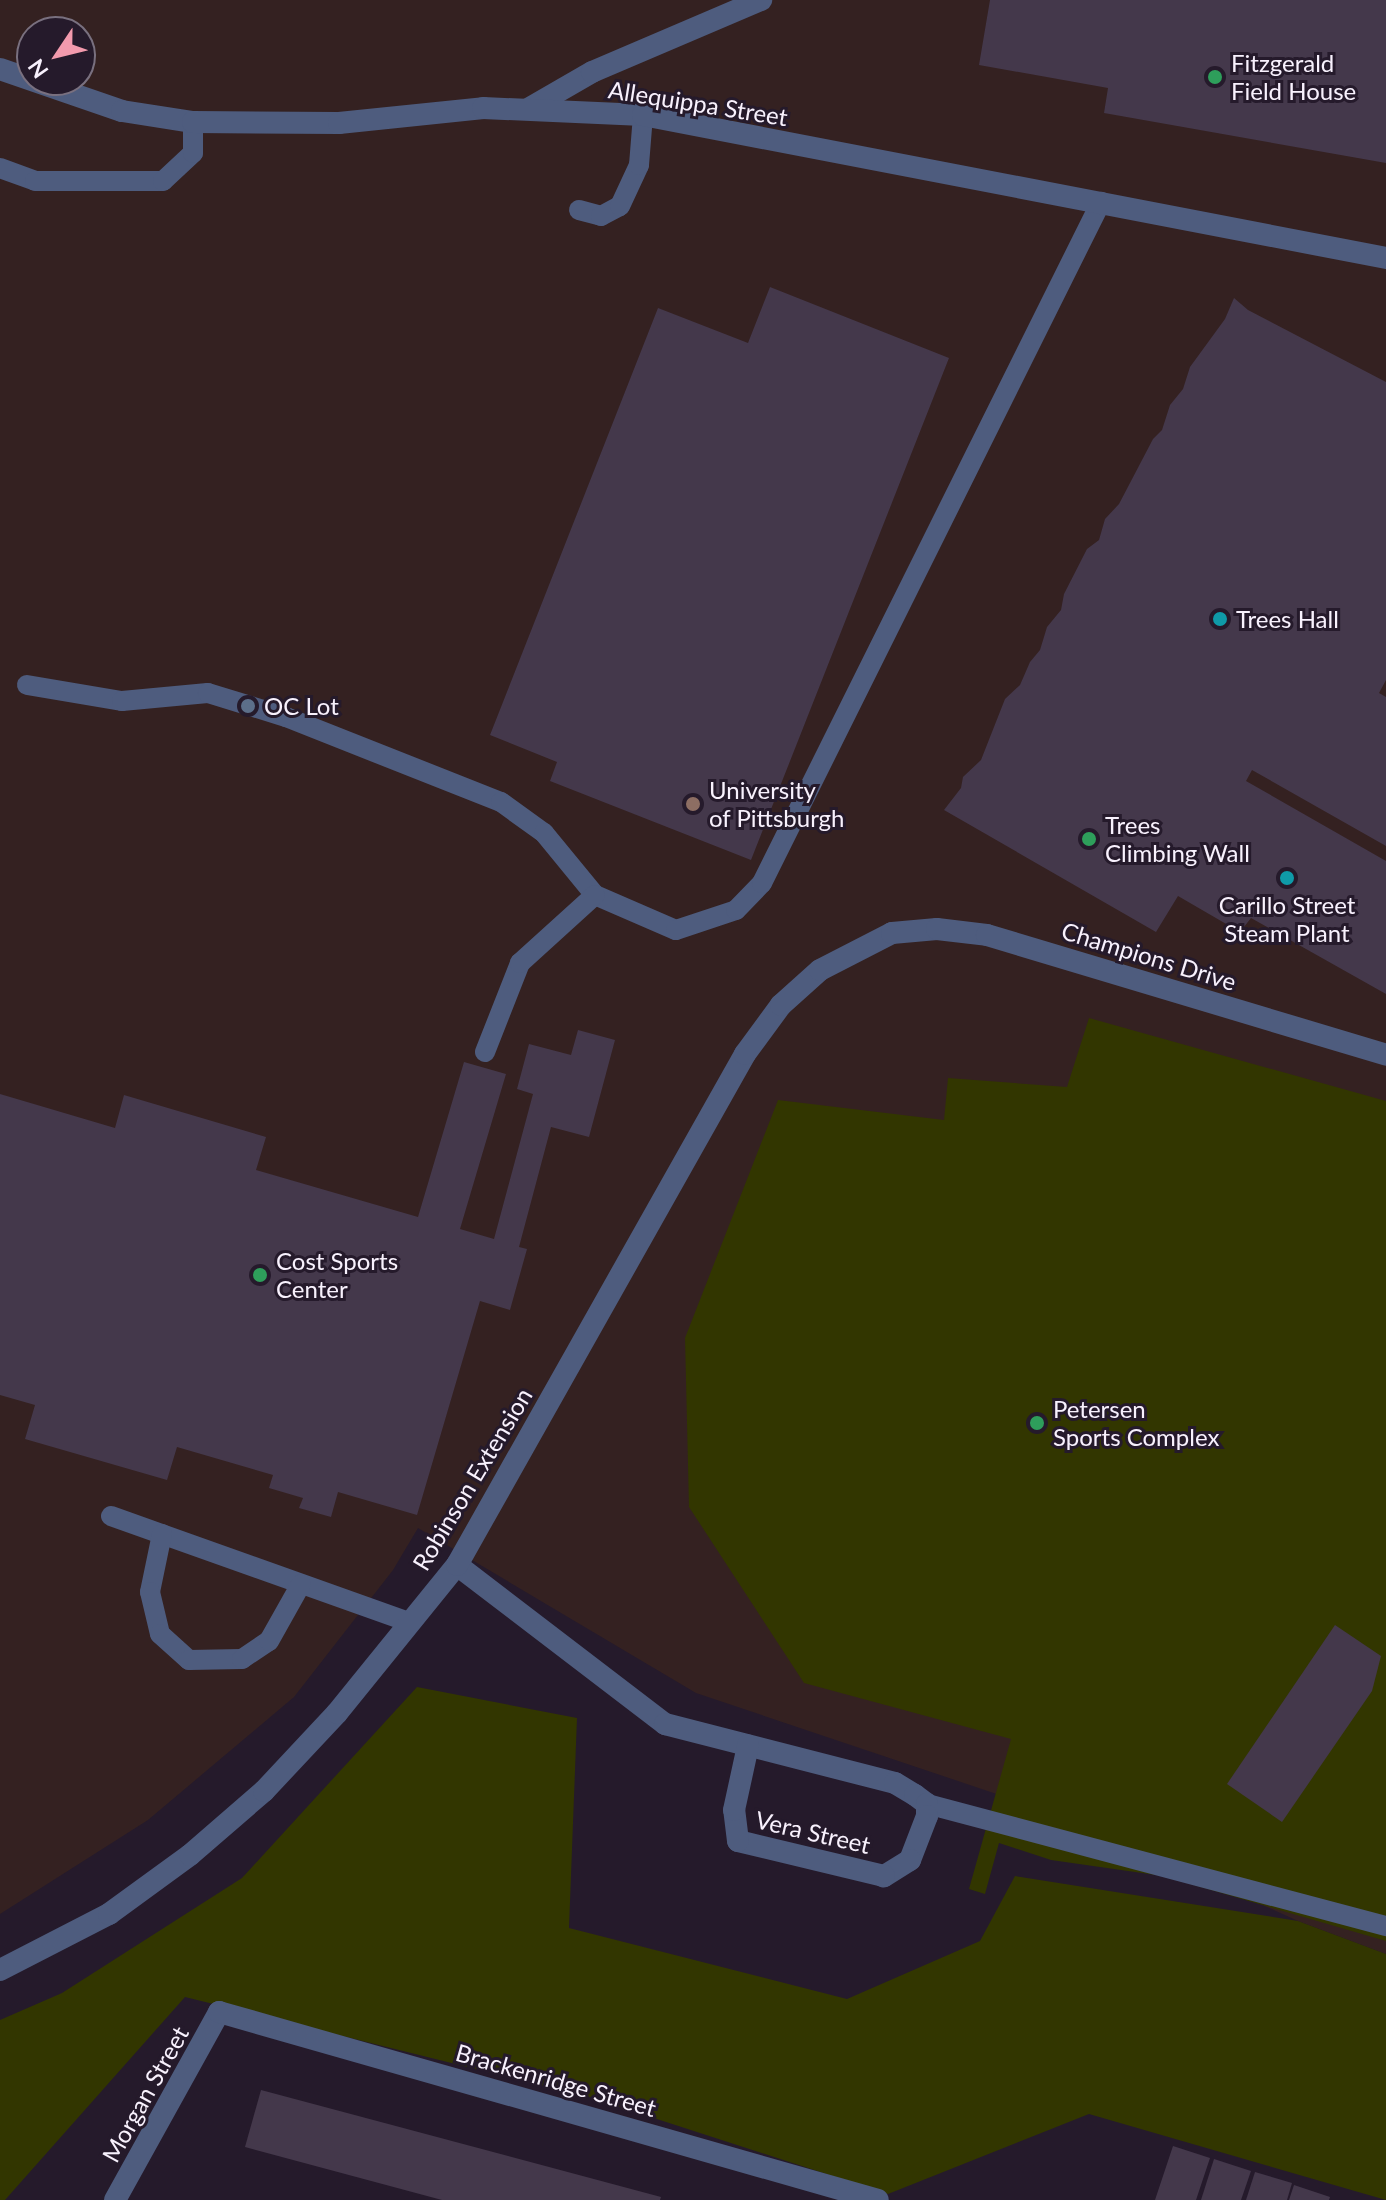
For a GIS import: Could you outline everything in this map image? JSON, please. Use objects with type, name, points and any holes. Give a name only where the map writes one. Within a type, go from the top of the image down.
[{"type":"street","points":[[528,109],[592,72],[761,0]]},
{"type":"street","name":"Allequippa Street","points":[[0,69],[122,111],[193,122],[339,123],[483,108],[643,115],[1386,258]]},
{"type":"street","name":"Champions Drive","points":[[892,933],[937,929],[999,938],[1386,1055]]},
{"type":"street","name":"Robinson Extension","points":[[0,1970],[109,1914],[200,1846],[264,1791],[337,1713],[457,1565],[745,1054],[781,1005],[820,970],[892,933]]},
{"type":"street","points":[[457,1565],[665,1724],[895,1783],[927,1804]]},
{"type":"street","name":"Vera Street","points":[[748,1746],[734,1810],[738,1841],[884,1876],[910,1860],[927,1816],[927,1804]]},
{"type":"street","name":"Morgan Street","points":[[115,2200],[219,2012]]},
{"type":"street","name":"Brackenridge Street","points":[[219,2012],[878,2200]]},
{"type":"lane","points":[[579,210],[601,216],[620,206],[639,165],[643,115]]},
{"type":"lane","points":[[0,168],[35,181],[163,181],[193,153],[193,122]]},
{"type":"lane","points":[[27,685],[122,701],[208,693],[286,717],[501,802],[544,833],[595,895],[676,930],[736,910],[762,883],[1101,202]]},
{"type":"lane","points":[[485,1052],[520,963],[595,895]]},
{"type":"lane","points":[[111,1516],[408,1622]]},
{"type":"lane","points":[[162,1534],[150,1592],[160,1634],[189,1660],[242,1659],[269,1641],[301,1584]]},
{"type":"lane","points":[[927,1804],[1386,1926]]},
{"type":"shaded area","name":"University of Pittsburgh","points":[[0,0],[1386,0],[1386,1954],[1298,1921],[1080,1822],[696,1693],[418,1528],[393,1570],[294,1697],[148,1820],[0,1914]]},
{"type":"green space","name":"Petersen Sports Complex","points":[[1089,1018],[1386,1101],[1386,1941],[1163,1876],[1051,1860],[999,1843],[985,1894],[969,1889],[1011,1739],[804,1683],[689,1507],[685,1338],[778,1100],[944,1120],[948,1078],[1067,1087]]},
{"type":"green space","points":[[417,1687],[577,1718],[569,1928],[847,1999],[980,1941],[1015,1876],[1298,1921],[1386,1954],[1386,2200],[1089,2114],[888,2194],[589,2097],[185,1997],[5,2200],[0,2200],[0,2020],[62,1993],[242,1878]]},
{"type":"building","name":"Fitzgerald Field House","points":[[990,0],[1386,0],[1386,163],[1104,113],[1108,88],[979,65]]},
{"type":"building","points":[[770,287],[949,358],[751,860],[550,781],[557,762],[490,735],[658,308],[748,343]]},
{"type":"building","name":"Trees Hall","points":[[1234,298],[1248,310],[1386,382],[1386,680],[1379,693],[1386,697],[1386,846],[1252,770],[1246,781],[1386,861],[1386,994],[1251,918],[1240,932],[1178,896],[1156,932],[944,810],[961,788],[963,777],[981,760],[1005,699],[1020,685],[1030,662],[1040,650],[1047,627],[1061,610],[1064,594],[1087,549],[1099,540],[1105,519],[1119,504],[1153,439],[1162,430],[1170,405],[1183,389],[1190,367],[1225,319]]},
{"type":"building","name":"Cost Sports Center","points":[[578,1030],[615,1040],[589,1137],[551,1127],[519,1247],[527,1249],[510,1310],[480,1301],[417,1515],[338,1492],[331,1517],[299,1508],[303,1498],[269,1488],[273,1475],[177,1447],[167,1480],[25,1439],[35,1405],[0,1395],[0,1094],[115,1128],[124,1095],[266,1137],[256,1170],[418,1217],[464,1062],[506,1074],[460,1229],[494,1239],[533,1094],[517,1089],[529,1044],[571,1055]]},
{"type":"building","points":[[1335,1625],[1381,1656],[1372,1691],[1282,1822],[1227,1784]]},
{"type":"building","points":[[261,2090],[661,2197],[660,2200],[442,2200],[245,2147]]},
{"type":"building","points":[[1173,2146],[1210,2158],[1196,2200],[1155,2200]]},
{"type":"building","points":[[1214,2159],[1251,2171],[1241,2200],[1201,2200]]},
{"type":"building","points":[[1255,2172],[1292,2183],[1287,2200],[1246,2200]]},
{"type":"building","points":[[1294,2185],[1330,2197],[1329,2200],[1289,2200]]},
{"type":"place","name":"Fitzgerald Field House","points":[[1215,77]]},
{"type":"place","name":"Trees Hall","points":[[1220,619]]},
{"type":"place","name":"OC Lot","points":[[248,706]]},
{"type":"place","name":"University of Pittsburgh","points":[[693,804]]},
{"type":"place","name":"Trees Climbing Wall","points":[[1089,839]]},
{"type":"place","name":"Carillo Street Steam Plant","points":[[1287,878]]},
{"type":"place","name":"Cost Sports Center","points":[[260,1275]]},
{"type":"place","name":"Petersen Sports Complex","points":[[1037,1423]]}]
